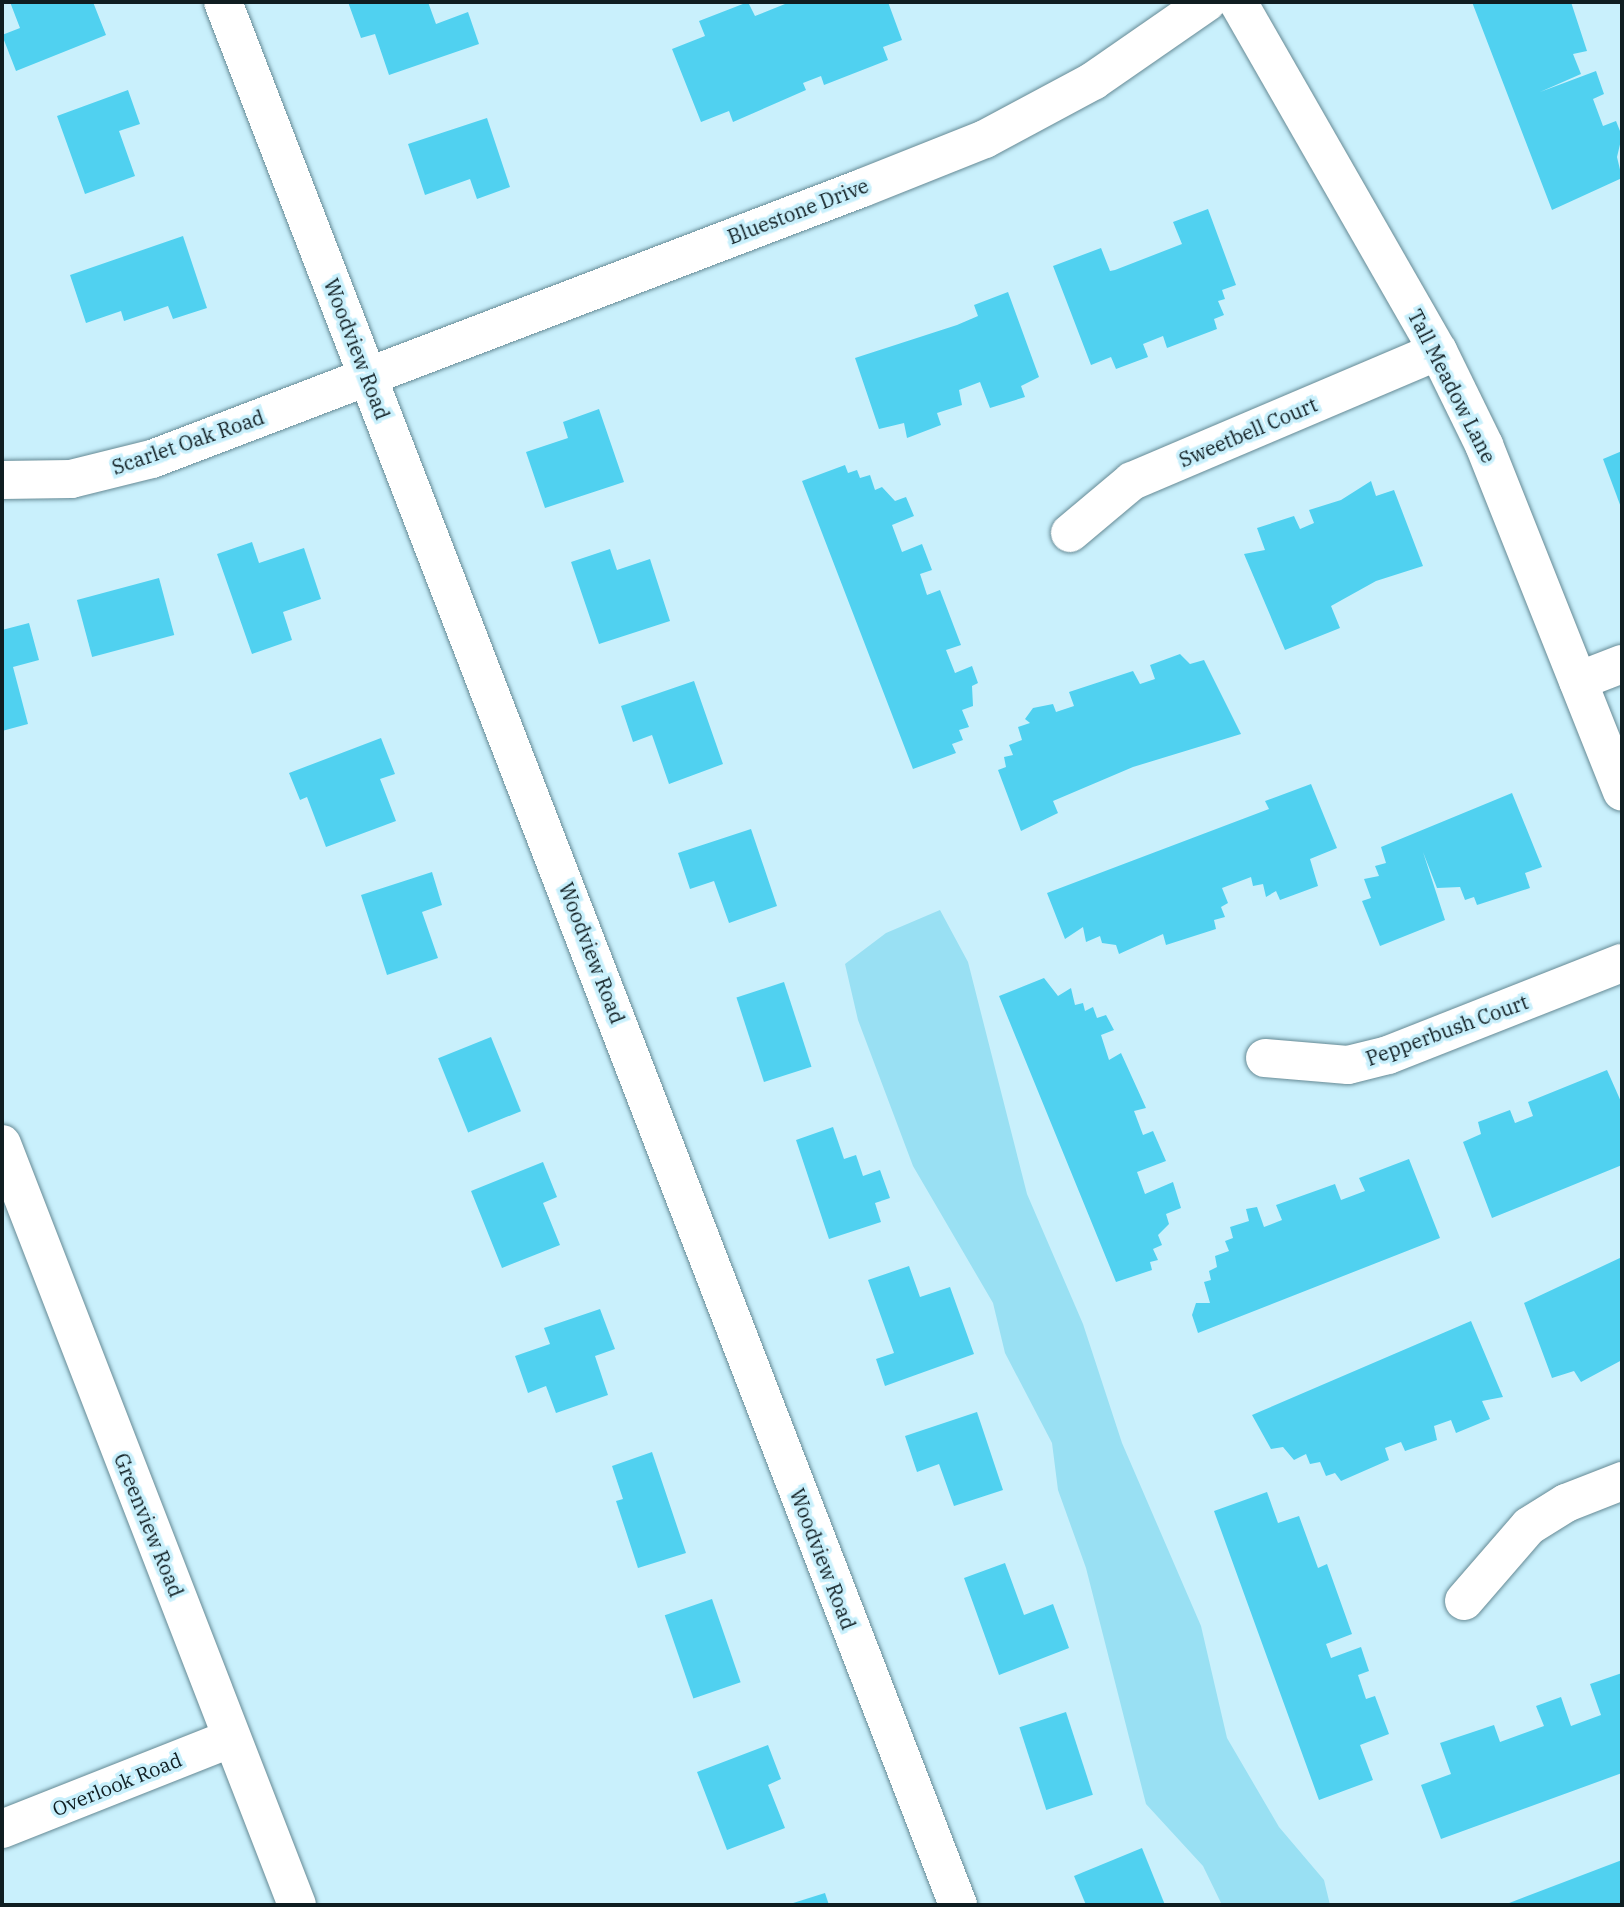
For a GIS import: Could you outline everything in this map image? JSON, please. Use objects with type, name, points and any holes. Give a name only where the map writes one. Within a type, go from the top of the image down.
[{"type":"street","name":"Woodview Road","points":[[223,2],[958,1905]]},
{"type":"street","name":"Bluestone Drive","points":[[368,376],[985,139],[1093,81],[1207,2]]},
{"type":"street","name":"Tall Meadow Lane","points":[[1238,2],[1438,351],[1484,445],[1622,791]]},
{"type":"street","name":"Sweetbell Court","points":[[1070,533],[1132,481],[1438,351]]},
{"type":"street","name":"Scarlet Oak Road","points":[[2,480],[71,479],[123,467],[368,376]]},
{"type":"street","points":[[1578,681],[1622,664]]},
{"type":"street","name":"Pepperbush Court","points":[[1265,1058],[1348,1065],[1388,1055],[1622,963]]},
{"type":"street","name":"Greenview Road","points":[[2,1144],[297,1905]]},
{"type":"street","points":[[1464,1601],[1529,1526],[1566,1503],[1622,1481]]},
{"type":"street","name":"Overlook Road","points":[[2,1829],[232,1738]]},
{"type":"shaded area","points":[[940,910],[968,962],[1027,1194],[1083,1324],[1122,1443],[1201,1626],[1227,1738],[1279,1827],[1324,1880],[1330,1905],[1222,1905],[1203,1866],[1146,1804],[1086,1568],[1058,1490],[1052,1443],[1005,1353],[993,1303],[913,1166],[858,1020],[845,964],[886,933]]},
{"type":"building","points":[[10,2],[93,2],[106,35],[16,71],[2,35],[20,28]]},
{"type":"building","points":[[348,2],[428,2],[436,24],[468,12],[479,44],[389,75],[375,34],[361,38]]},
{"type":"building","points":[[748,2],[755,16],[790,2],[888,2],[902,40],[883,47],[888,60],[824,85],[821,76],[803,83],[806,90],[733,122],[729,111],[701,122],[672,49],[705,36],[699,21]]},
{"type":"building","points":[[1472,2],[1571,2],[1587,51],[1573,54],[1581,74],[1540,92],[1596,71],[1604,94],[1593,99],[1603,126],[1616,121],[1622,136],[1617,157],[1622,178],[1552,210]]},
{"type":"building","points":[[128,90],[140,124],[119,131],[135,176],[85,194],[57,116]]},
{"type":"building","points":[[487,118],[510,187],[477,199],[470,179],[425,195],[408,144]]},
{"type":"building","points":[[1208,209],[1236,285],[1222,290],[1225,299],[1218,301],[1224,315],[1214,319],[1217,329],[1167,348],[1163,336],[1143,344],[1148,357],[1116,369],[1111,357],[1091,365],[1053,266],[1101,248],[1110,271],[1115,270],[1182,244],[1173,222]]},
{"type":"building","points":[[183,236],[207,308],[173,319],[168,306],[124,321],[121,311],[86,323],[70,275]]},
{"type":"building","points":[[1008,292],[1039,377],[1021,386],[1025,397],[990,408],[980,382],[959,390],[962,405],[937,413],[941,425],[907,438],[904,423],[879,429],[855,358],[978,316],[974,305]]},
{"type":"building","points":[[599,409],[624,482],[545,508],[526,452],[568,438],[563,422]]},
{"type":"building","points":[[1622,451],[1622,510],[1603,459]]},
{"type":"building","points":[[845,465],[848,473],[857,470],[860,478],[870,475],[875,490],[882,487],[895,501],[906,497],[914,516],[892,525],[902,552],[922,544],[932,570],[920,574],[927,595],[940,590],[961,645],[946,650],[955,673],[972,666],[978,683],[972,686],[973,706],[962,710],[969,727],[959,730],[963,740],[952,744],[956,753],[913,769],[802,481]]},
{"type":"building","points":[[1371,481],[1376,496],[1394,490],[1423,566],[1376,581],[1331,606],[1340,628],[1285,650],[1244,554],[1265,550],[1257,528],[1294,516],[1300,529],[1314,523],[1309,510],[1341,500]]},
{"type":"building","points":[[252,542],[259,563],[304,548],[321,599],[283,612],[292,640],[252,654],[217,554]]},
{"type":"building","points":[[610,549],[617,570],[650,559],[670,621],[599,644],[571,562]]},
{"type":"building","points":[[159,578],[174,635],[92,657],[77,600]]},
{"type":"building","points":[[29,623],[39,660],[13,667],[28,724],[2,731],[2,630]]},
{"type":"building","points":[[1180,654],[1190,664],[1204,660],[1241,734],[1133,767],[1053,801],[1058,813],[1021,831],[998,770],[1006,767],[1004,757],[1013,755],[1009,745],[1022,740],[1018,727],[1030,723],[1025,719],[1033,708],[1053,704],[1056,712],[1074,706],[1069,692],[1133,671],[1140,684],[1155,679],[1150,665]]},
{"type":"building","points":[[694,681],[723,764],[669,784],[652,735],[633,742],[621,706]]},
{"type":"building","points":[[381,738],[395,774],[380,779],[396,821],[326,847],[307,797],[300,800],[289,773]]},
{"type":"building","points":[[1311,784],[1337,848],[1310,859],[1318,886],[1280,900],[1276,891],[1266,897],[1263,884],[1253,886],[1251,877],[1222,888],[1228,903],[1221,907],[1225,917],[1214,920],[1216,929],[1166,945],[1163,934],[1119,954],[1116,945],[1102,943],[1100,936],[1086,942],[1083,927],[1065,939],[1047,893],[1269,809],[1265,801]]},
{"type":"building","points":[[1512,793],[1542,867],[1525,873],[1530,888],[1477,905],[1474,897],[1465,900],[1460,887],[1437,888],[1423,852],[1445,920],[1380,946],[1362,901],[1371,898],[1364,879],[1379,876],[1375,866],[1386,863],[1381,847]]},
{"type":"building","points":[[751,829],[777,906],[729,923],[714,881],[690,889],[678,853]]},
{"type":"building","points":[[432,872],[442,905],[422,912],[438,958],[387,975],[361,895]]},
{"type":"building","points":[[1044,978],[1058,996],[1071,988],[1075,1005],[1083,1003],[1085,1011],[1093,1007],[1097,1018],[1106,1015],[1114,1030],[1101,1035],[1109,1060],[1121,1053],[1146,1108],[1134,1111],[1143,1135],[1153,1131],[1166,1161],[1137,1172],[1145,1194],[1173,1182],[1181,1208],[1166,1214],[1169,1224],[1158,1235],[1162,1245],[1153,1249],[1158,1260],[1150,1262],[1152,1270],[1116,1282],[999,996]]},
{"type":"building","points":[[784,982],[812,1067],[764,1082],[736,997]]},
{"type":"building","points":[[491,1037],[521,1111],[468,1133],[438,1058]]},
{"type":"building","points":[[1607,1070],[1622,1104],[1622,1165],[1492,1218],[1463,1142],[1481,1134],[1478,1122],[1510,1110],[1515,1123],[1533,1116],[1528,1102]]},
{"type":"building","points":[[833,1127],[844,1159],[856,1155],[863,1176],[880,1170],[890,1198],[875,1203],[881,1222],[829,1239],[796,1140]]},
{"type":"building","points":[[1409,1159],[1440,1238],[1198,1333],[1192,1315],[1196,1303],[1210,1303],[1204,1282],[1211,1280],[1209,1271],[1217,1267],[1215,1256],[1229,1251],[1225,1241],[1233,1238],[1230,1227],[1249,1221],[1246,1209],[1257,1207],[1264,1227],[1282,1220],[1276,1205],[1335,1184],[1341,1200],[1365,1191],[1359,1178]]},
{"type":"building","points":[[543,1162],[557,1197],[543,1203],[560,1245],[502,1268],[471,1191]]},
{"type":"building","points":[[1622,1257],[1622,1360],[1581,1382],[1574,1371],[1552,1378],[1524,1303]]},
{"type":"building","points":[[909,1266],[920,1297],[950,1287],[974,1354],[885,1386],[876,1359],[894,1353],[868,1280]]},
{"type":"building","points":[[600,1309],[615,1349],[595,1356],[608,1395],[556,1413],[546,1386],[528,1393],[515,1356],[550,1344],[544,1328]]},
{"type":"building","points":[[1471,1321],[1503,1397],[1482,1401],[1490,1419],[1456,1433],[1451,1420],[1434,1426],[1437,1440],[1405,1451],[1401,1442],[1385,1448],[1389,1460],[1341,1481],[1335,1473],[1326,1476],[1320,1462],[1310,1464],[1306,1454],[1294,1460],[1283,1447],[1271,1449],[1252,1415]]},
{"type":"building","points":[[977,1412],[1003,1490],[954,1506],[939,1464],[917,1472],[905,1436]]},
{"type":"building","points":[[652,1452],[686,1553],[638,1568],[616,1501],[623,1499],[612,1466]]},
{"type":"building","points":[[1267,1492],[1278,1523],[1299,1516],[1318,1568],[1327,1564],[1352,1634],[1326,1644],[1331,1658],[1361,1647],[1369,1671],[1358,1675],[1366,1699],[1375,1696],[1389,1734],[1360,1745],[1373,1780],[1319,1800],[1214,1511]]},
{"type":"building","points":[[1005,1563],[1024,1615],[1053,1604],[1069,1648],[999,1675],[964,1578]]},
{"type":"building","points":[[712,1599],[741,1682],[693,1698],[665,1615]]},
{"type":"building","points":[[1622,1673],[1622,1773],[1441,1839],[1421,1785],[1451,1774],[1440,1743],[1494,1725],[1500,1742],[1544,1726],[1536,1706],[1561,1697],[1571,1726],[1601,1715],[1590,1684]]},
{"type":"building","points":[[1066,1712],[1093,1795],[1046,1810],[1019,1727]]},
{"type":"building","points":[[768,1745],[781,1779],[768,1785],[785,1828],[727,1850],[697,1772]]},
{"type":"building","points":[[1142,1848],[1165,1905],[1086,1905],[1074,1876]]},
{"type":"building","points":[[1622,1860],[1622,1905],[1504,1905]]},
{"type":"building","points":[[825,1893],[829,1905],[790,1905],[790,1904]]}]
